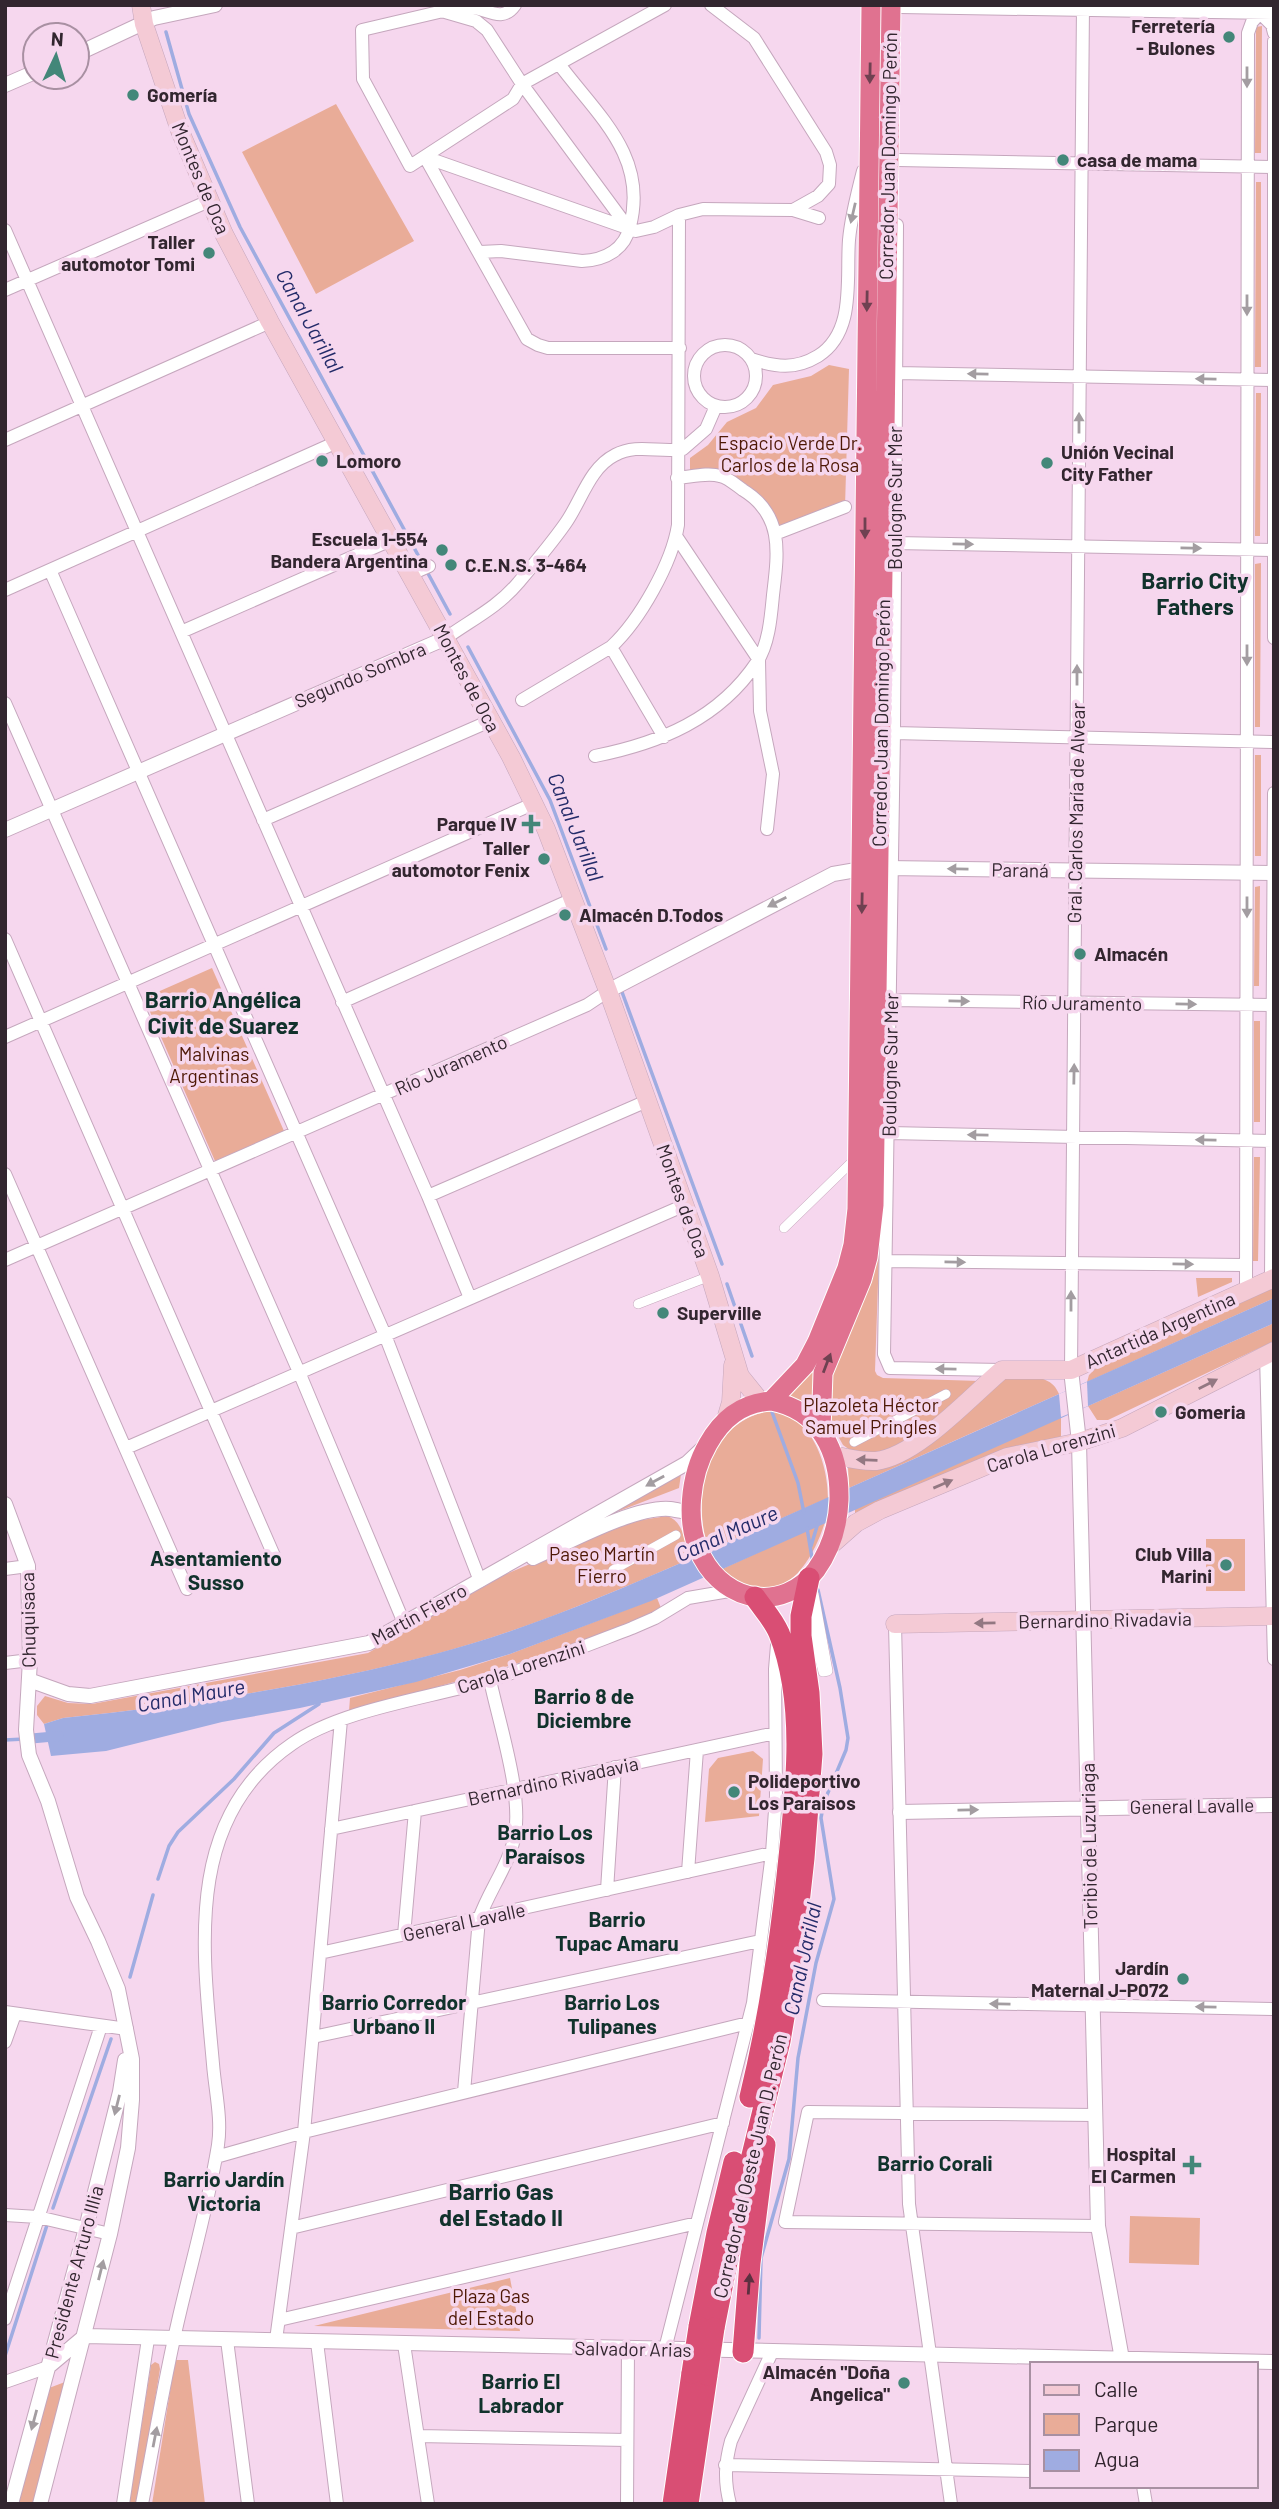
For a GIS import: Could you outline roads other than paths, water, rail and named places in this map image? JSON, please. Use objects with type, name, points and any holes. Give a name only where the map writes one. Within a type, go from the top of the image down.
[{"type":"highway","name":"Corredor Juan Domingo Perón","points":[[766,1401],[805,1365],[817,1342],[847,1268],[855,1230],[877,868],[869,147],[871,5]]},
{"type":"highway","name":"Corredor Juan Domingo Perón","points":[[821,1431],[823,1373],[862,1279],[873,1224],[877,868],[897,6]]},
{"type":"highway","points":[[766,1401],[800,1410],[821,1431],[833,1455],[839,1493],[831,1545],[808,1596],[792,1592],[775,1597],[745,1593],[713,1573],[700,1554],[692,1513],[696,1472],[710,1441],[726,1419],[738,1410],[766,1401]]},
{"type":"highway","name":"Corredor del Oeste Juan D. Perón","points":[[673,2504],[707,2328],[717,2233],[767,2025],[780,1940],[794,1798],[796,1733],[789,1670],[778,1632],[745,1593]]},
{"type":"highway","name":"Corredor del Oeste Juan D. Perón","points":[[707,2328],[779,2041],[792,1968],[812,1755],[809,1693],[801,1636],[808,1596]]},
{"type":"highway","points":[[743,2352],[750,2263],[779,2041]]},
{"type":"highway","name":"Corredor del Oeste Juan D. Perón","points":[[688,2504],[699,2374]]},
{"type":"main road","name":"Montes de Oca","points":[[126,5],[144,24]]},
{"type":"main road","name":"Montes de Oca","points":[[141,5],[144,24],[180,131],[209,201],[270,322],[391,540],[421,570],[446,638],[535,803],[608,991],[685,1205],[743,1382],[766,1401]]},
{"type":"main road","name":"Antartida Argentina","points":[[1002,1370],[1072,1370],[1273,1279]]},
{"type":"main road","name":"Carola Lorenzini","points":[[831,1545],[856,1523],[873,1513],[998,1461],[1079,1442],[1122,1428],[1270,1353]]},
{"type":"main road","name":"Montes de Oca","points":[[726,1419],[731,1402],[734,1358]]},
{"type":"main road","points":[[833,1455],[875,1461],[909,1448],[929,1434],[1002,1370]]},
{"type":"main road","name":"Bernardino Rivadavia","points":[[895,1624],[1273,1616]]},
{"type":"street","points":[[91,48],[154,18],[215,5]]},
{"type":"street","points":[[515,5],[510,13],[501,16],[468,6],[362,30],[363,79],[410,166],[513,99],[522,84],[665,5]]},
{"type":"street","points":[[711,5],[754,38],[825,152],[830,165],[829,184],[818,196],[793,210]]},
{"type":"street","points":[[897,6],[1265,11]]},
{"type":"street","name":"Boulogne Sur Mer","points":[[890,1368],[884,1354],[890,1000],[877,868],[894,733],[897,6]]},
{"type":"street","name":"Gral. Carlos María de Alvear","points":[[1083,8],[1071,1263],[1072,1370],[1079,1442],[1084,1620]]},
{"type":"street","points":[[1265,11],[1274,33]]},
{"type":"street","points":[[1246,1292],[1248,33],[1252,22],[1265,11]]},
{"type":"street","points":[[445,12],[476,21],[487,30],[522,84],[630,229]]},
{"type":"street","points":[[1274,41],[1274,638]]},
{"type":"street","points":[[480,252],[501,250],[582,261],[594,260],[619,248],[626,240],[635,193],[631,164],[621,145],[559,64]]},
{"type":"street","points":[[751,359],[756,372],[752,392],[736,405],[726,408],[706,402],[695,386],[693,376],[700,357],[717,346],[737,348],[751,359],[785,367],[807,362],[822,353],[839,333],[846,302],[850,225],[869,147]]},
{"type":"street","points":[[425,157],[630,229],[644,230],[679,215],[703,209],[793,210],[819,218]]},
{"type":"street","points":[[425,157],[527,339],[548,348],[680,348]]},
{"type":"street","points":[[898,160],[1274,167]]},
{"type":"street","points":[[5,290],[209,201]]},
{"type":"street","points":[[522,699],[611,647],[622,636],[649,595],[674,547],[680,348],[679,215]]},
{"type":"street","points":[[5,230],[428,1196],[470,1298]]},
{"type":"street","points":[[5,440],[270,322]]},
{"type":"street","points":[[896,373],[1274,380]]},
{"type":"street","points":[[677,450],[699,438],[716,406]]},
{"type":"street","points":[[5,590],[337,442]]},
{"type":"street","name":"Segundo Sombra","points":[[5,830],[446,638],[485,613],[517,584],[567,522],[592,478],[607,460],[621,452],[637,448],[677,450]]},
{"type":"street","points":[[677,478],[720,475],[764,507],[775,534],[778,558],[772,607],[759,660],[760,711],[773,775],[767,829]]},
{"type":"street","points":[[775,534],[845,507]]},
{"type":"street","points":[[676,536],[759,660]]},
{"type":"street","points":[[181,632],[391,540]]},
{"type":"street","points":[[895,543],[1273,550]]},
{"type":"street","points":[[50,570],[385,1335],[480,1581]]},
{"type":"street","points":[[611,647],[664,737]]},
{"type":"street","points":[[595,756],[635,748],[690,724],[718,705],[759,660]]},
{"type":"street","points":[[5,703],[299,1372],[404,1623]]},
{"type":"street","points":[[263,820],[490,721]]},
{"type":"street","points":[[894,733],[1274,742]]},
{"type":"street","points":[[1273,1279],[1274,793]]},
{"type":"street","points":[[5,1037],[535,803]]},
{"type":"street","name":"Paraná","points":[[877,868],[1273,873]]},
{"type":"street","name":"Río Juramento","points":[[5,1260],[587,1005],[608,991],[833,874],[877,868]]},
{"type":"street","points":[[342,1002],[573,899]]},
{"type":"street","points":[[5,939],[275,1558]]},
{"type":"street","name":"Río Juramento","points":[[890,1000],[1273,1005]]},
{"type":"street","points":[[428,1196],[647,1101]]},
{"type":"street","points":[[889,1133],[1272,1141]]},
{"type":"street","points":[[784,1228],[859,1154]]},
{"type":"street","points":[[5,1174],[187,1589]]},
{"type":"street","points":[[126,1448],[685,1205]]},
{"type":"street","points":[[887,1261],[1244,1265]]},
{"type":"street","points":[[638,1304],[710,1276]]},
{"type":"street","points":[[1270,1353],[1274,1659]]},
{"type":"street","name":"Antartida Argentina","points":[[890,1368],[1002,1370]]},
{"type":"street","points":[[854,1442],[946,1394]]},
{"type":"street","name":"Martín Fierro","points":[[29,1679],[77,1696],[114,1693],[369,1643],[687,1463],[710,1441]]},
{"type":"street","name":"Chuquisaca","points":[[5,1504],[27,1566],[30,1660],[26,1739]]},
{"type":"street","name":"Martín Fierro","points":[[480,1581],[622,1519],[649,1511],[669,1509],[692,1513]]},
{"type":"street","points":[[613,1570],[676,1535]]},
{"type":"street","points":[[5,1569],[27,1566]]},
{"type":"street","name":"Carola Lorenzini","points":[[142,2504],[174,2339],[219,2135],[204,1917],[210,1872],[222,1832],[236,1801],[253,1778],[294,1742],[309,1733],[341,1720],[490,1680],[632,1628],[688,1598],[745,1593]]},
{"type":"street","points":[[814,1594],[828,1671],[822,1672],[808,1596],[814,1594]]},
{"type":"street","name":"Toribio de Luzuriaga","points":[[1084,1620],[1098,2226],[1122,2361]]},
{"type":"street","points":[[895,1624],[911,2224],[951,2504]]},
{"type":"street","points":[[665,2349],[753,2003],[772,1853],[776,1796],[775,1669],[778,1632]]},
{"type":"street","points":[[5,1664],[30,1660]]},
{"type":"street","points":[[464,2092],[479,1919],[515,1836],[514,1789],[490,1680]]},
{"type":"street","points":[[276,2340],[304,2132],[341,1720]]},
{"type":"street","name":"Bernardino Rivadavia","points":[[331,1829],[775,1733]]},
{"type":"street","name":"Presidente Arturo Illia","points":[[26,1739],[31,1762],[48,1801],[68,1872],[110,1969],[132,2059],[128,2148],[85,2336],[40,2504]]},
{"type":"street","points":[[688,1872],[697,1750]]},
{"type":"street","points":[[607,1890],[615,1767]]},
{"type":"street","name":"General Lavalle","points":[[900,1812],[1274,1805]]},
{"type":"street","points":[[404,1935],[415,1811]]},
{"type":"street","name":"General Lavalle","points":[[320,1954],[772,1853]]},
{"type":"street","points":[[313,2037],[760,1941]]},
{"type":"street","points":[[823,2000],[1274,2009]]},
{"type":"street","points":[[5,2042],[10,2013],[100,2026],[128,2034]]},
{"type":"street","points":[[216,2157],[304,2132],[748,2023]]},
{"type":"street","points":[[5,2319],[12,2279],[38,2217],[100,2026]]},
{"type":"street","name":"Presidente Arturo Illia","points":[[11,2504],[120,2092],[128,2034]]},
{"type":"street","points":[[1096,2115],[808,2112],[785,2222],[1098,2226]]},
{"type":"street","points":[[291,2228],[723,2123]]},
{"type":"street","points":[[5,2215],[38,2217],[110,2234]]},
{"type":"street","points":[[279,2320],[697,2223]]},
{"type":"street","points":[[5,2382],[48,2367],[85,2336]]},
{"type":"street","name":"Salvador Arias","points":[[85,2336],[1122,2361],[1274,2362]]},
{"type":"street","points":[[123,2504],[148,2339]]},
{"type":"street","points":[[227,2340],[248,2504]]},
{"type":"street","points":[[317,2342],[337,2504]]},
{"type":"street","points":[[404,2344],[428,2504]]},
{"type":"street","points":[[627,2504],[628,2348]]},
{"type":"street","points":[[730,2504],[725,2465],[731,2441],[772,2352]]},
{"type":"street","points":[[44,2383],[57,2374],[68,2376],[73,2382]]},
{"type":"street","points":[[418,2436],[627,2440]]},
{"type":"street","points":[[725,2465],[1030,2471]]},
{"type":"water","points":[[1274,1298],[1274,1323],[651,1601],[510,1654],[416,1682],[300,1708],[222,1722],[106,1751],[51,1756],[44,1724],[63,1718],[204,1700],[343,1676],[468,1645],[532,1623],[690,1559]]},
{"type":"waterway","name":"Canal Jarillal","points":[[166,32],[189,114],[240,227],[450,614]]},
{"type":"waterway","name":"Canal Jarillal","points":[[468,647],[550,800],[606,949]]},
{"type":"waterway","name":"Canal Jarillal","points":[[622,992],[722,1264]]},
{"type":"waterway","points":[[727,1284],[752,1356]]},
{"type":"waterway","name":"Canal Jarillal","points":[[772,1412],[798,1483],[804,1513]]},
{"type":"waterway","points":[[811,1546],[818,1523]]},
{"type":"waterway","points":[[807,1528],[812,1558]]},
{"type":"waterway","name":"Canal Jarillal","points":[[759,2338],[761,2258],[789,2159],[798,2058],[816,1963],[834,1899],[821,1818],[824,1802],[846,1750],[848,1738],[818,1590]]},
{"type":"waterway","points":[[158,1879],[169,1846],[178,1832],[234,1779],[274,1733],[319,1704]]},
{"type":"waterway","name":"Canal Maure","points":[[26,1739],[59,1736]]},
{"type":"waterway","name":"Canal Maure","points":[[5,1740],[24,1739]]},
{"type":"waterway","points":[[130,1977],[153,1895]]},
{"type":"waterway","points":[[53,2208],[111,2039]]},
{"type":"waterway","points":[[5,2356],[47,2225]]},
{"type":"place","name":"Ferretería - Bulones","points":[[1229,37]]},
{"type":"place","name":"Gomería","points":[[133,95]]},
{"type":"place","name":"casa de mama","points":[[1063,160]]},
{"type":"place","name":"Taller automotor Tomi","points":[[209,253]]},
{"type":"place","name":"Lomoro","points":[[322,461]]},
{"type":"place","name":"Unión Vecinal City Father","points":[[1047,463]]},
{"type":"place","name":"Escuela 1-554 Bandera Argentina","points":[[442,550]]},
{"type":"place","name":"C.E.N.S. 3-464","points":[[451,565]]},
{"type":"place","name":"Parque IV","points":[[531,824]]},
{"type":"place","name":"Taller automotor Fenix","points":[[544,859]]},
{"type":"place","name":"Almacén D.Todos","points":[[565,915]]},
{"type":"place","name":"Almacén","points":[[1080,954]]},
{"type":"place","name":"Superville","points":[[663,1313]]},
{"type":"place","name":"Gomeria","points":[[1161,1412]]},
{"type":"place","name":"Club Villa Marini","points":[[1226,1565]]},
{"type":"place","name":"Polideportivo Los Paraisos","points":[[734,1792]]},
{"type":"place","name":"Jardín Maternal J-P072","points":[[1183,1979]]},
{"type":"place","name":"Hospital El Carmen","points":[[1192,2165]]},
{"type":"place","name":"Almacén \"Doña Angelica\"","points":[[904,2383]]},
{"type":"district","name":"Barrio City Fathers","points":[[1195,594]]},
{"type":"district","name":"Barrio Angélica Civit de Suarez","points":[[223,1013]]},
{"type":"district","name":"Asentamiento Susso","points":[[216,1571]]},
{"type":"district","name":"Barrio 8 de Diciembre","points":[[584,1709]]},
{"type":"district","name":"Barrio Los Paraísos","points":[[545,1845]]},
{"type":"district","name":"Barrio Tupac Amaru","points":[[617,1932]]},
{"type":"district","name":"Barrio Corredor Urbano II","points":[[394,2015]]},
{"type":"district","name":"Barrio Los Tulipanes","points":[[612,2015]]},
{"type":"district","name":"Barrio Corali","points":[[935,2164]]},
{"type":"district","name":"Barrio Jardín Victoria","points":[[224,2192]]},
{"type":"district","name":"Barrio Gas del Estado II","points":[[501,2205]]},
{"type":"district","name":"Barrio El Labrador","points":[[521,2394]]},
{"type":"park label","name":"Espacio Verde Dr. Carlos de la Rosa","points":[[790,454]]},
{"type":"park label","name":"Malvinas Argentinas","points":[[214,1065]]},
{"type":"park label","name":"Plazoleta Héctor Samuel Pringles","points":[[871,1416]]},
{"type":"park label","name":"Paseo Martín Fierro","points":[[602,1565]]},
{"type":"park label","name":"Plaza Gas del Estado","points":[[491,2307]]}]
